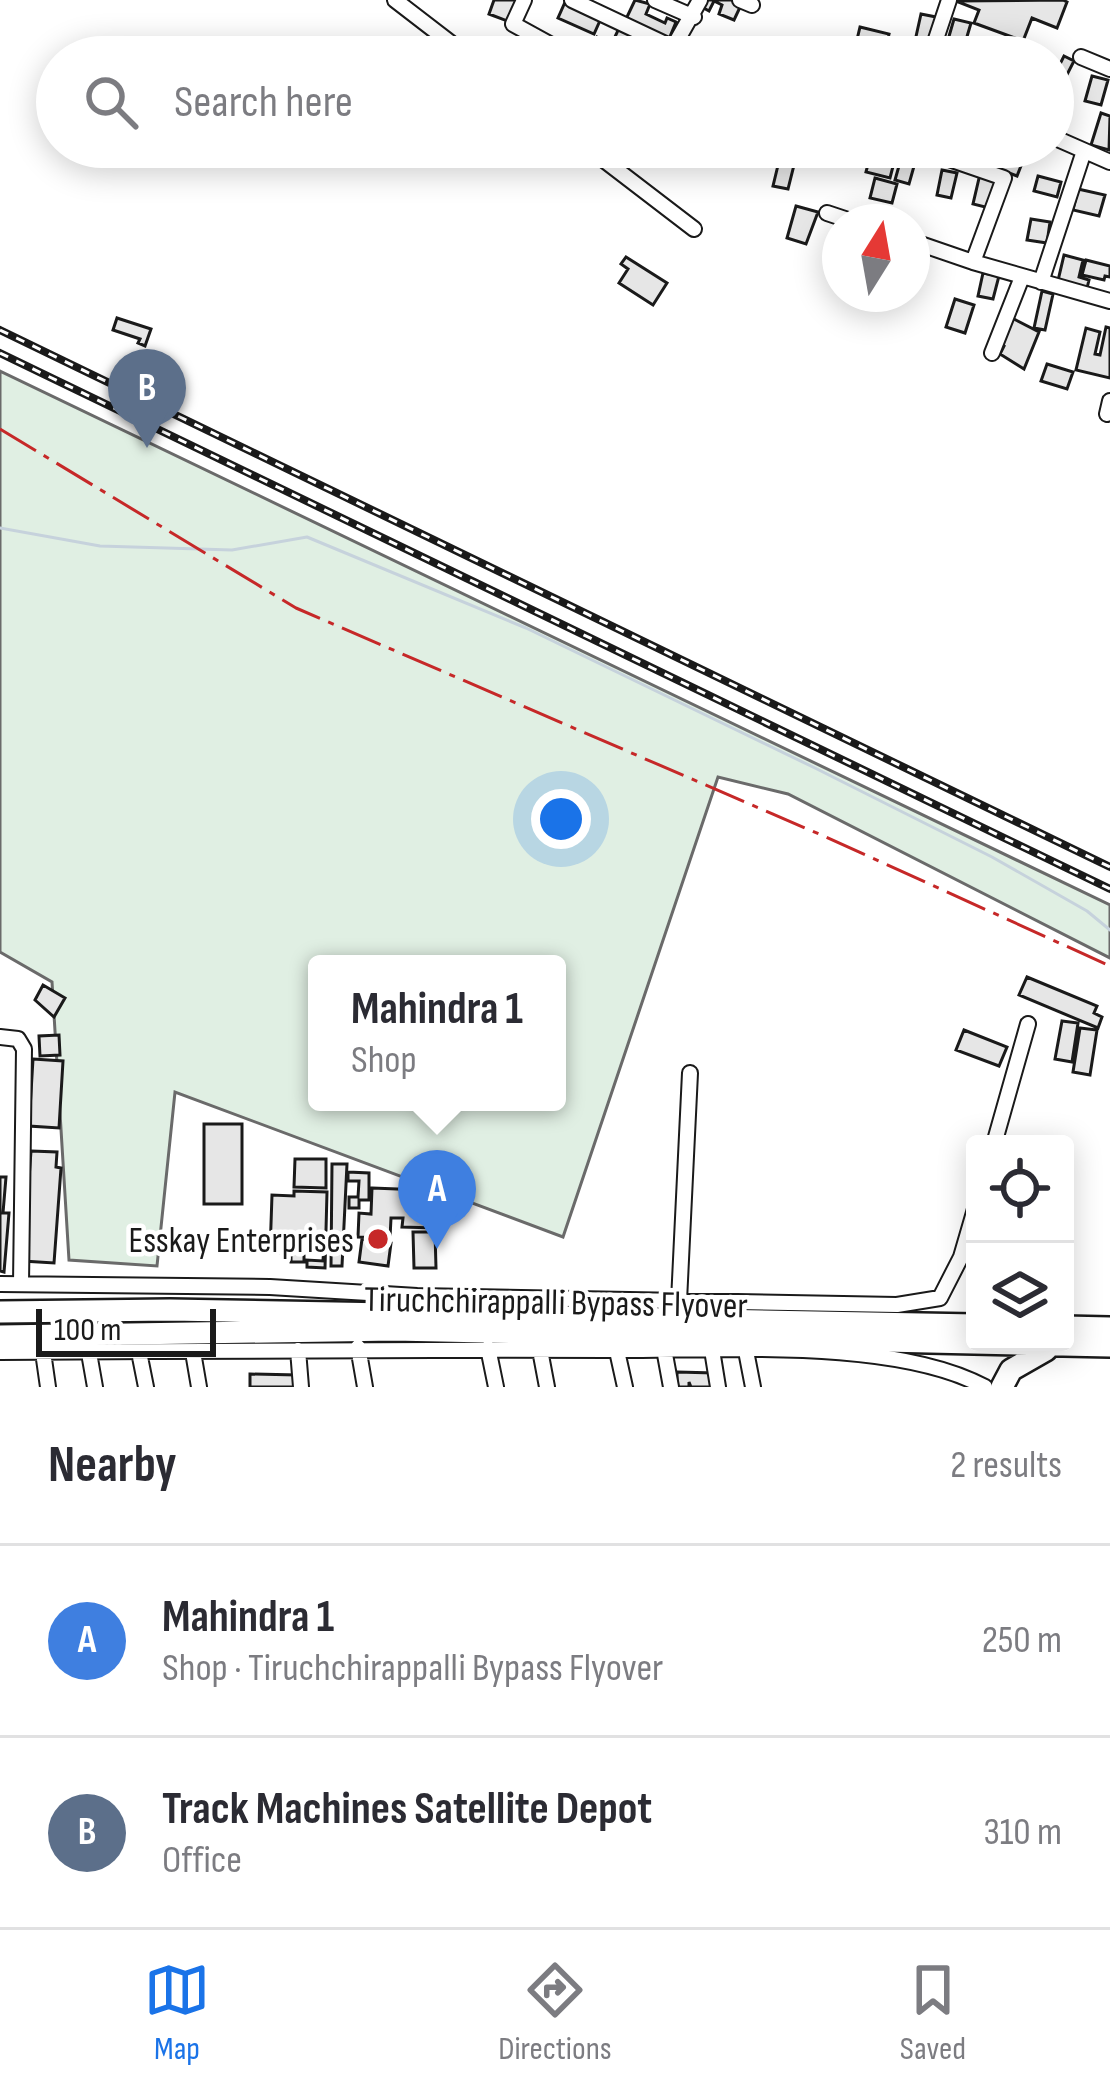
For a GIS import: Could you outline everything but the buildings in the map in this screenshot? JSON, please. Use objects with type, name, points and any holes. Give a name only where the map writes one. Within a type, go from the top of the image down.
[{"type":"highway","name":"Tiruchchirappalli Bypass Flyover","points":[[0,1312],[170,1310],[966,1325]]},
{"type":"highway","points":[[1074,1327],[1110,1328]]},
{"type":"highway","name":"Tiruchchirappalli Bypass Flyover","points":[[0,1336],[394,1330],[966,1345]]},
{"type":"highway","name":"Tiruchchirappalli Bypass Flyover","points":[[1074,1347],[1110,1346]]},
{"type":"highway","points":[[1002,1387],[1011,1370],[1045,1351]]},
{"type":"street","points":[[395,0],[442,36]]},
{"type":"street","points":[[524,0],[512,24],[534,36]]},
{"type":"street","points":[[572,0],[652,36]]},
{"type":"street","points":[[655,0],[694,17]]},
{"type":"street","points":[[681,36],[700,0]]},
{"type":"street","points":[[938,36],[949,0]]},
{"type":"street","points":[[1081,57],[1110,69]]},
{"type":"street","points":[[1074,146],[1110,162]]},
{"type":"street","points":[[1041,282],[1084,151]]},
{"type":"street","points":[[614,168],[694,229]]},
{"type":"street","points":[[973,262],[1004,178],[975,168]]},
{"type":"street","points":[[930,248],[1110,301]]},
{"type":"street","points":[[992,353],[1022,277]]},
{"type":"street","points":[[997,1135],[1028,1024]]},
{"type":"street","points":[[0,1037],[18,1039],[24,1049],[22,1284]]},
{"type":"street","points":[[679,1301],[690,1073]]},
{"type":"street","points":[[0,1284],[897,1305],[940,1298],[966,1242]]},
{"type":"street","points":[[719,1300],[771,1321]]},
{"type":"street","points":[[358,1347],[365,1387]]},
{"type":"street","points":[[0,1352],[358,1347],[712,1350],[920,1361],[985,1387]]},
{"type":"street","points":[[488,1348],[496,1387]]},
{"type":"street","points":[[664,1349],[671,1387]]},
{"type":"street","points":[[298,1350],[301,1387]]},
{"type":"street","points":[[540,1350],[547,1387]]},
{"type":"street","points":[[712,1350],[718,1387]]},
{"type":"street","points":[[616,1351],[625,1387]]},
{"type":"street","points":[[43,1352],[48,1387]]},
{"type":"street","points":[[139,1352],[146,1387]]},
{"type":"street","points":[[194,1352],[199,1387]]},
{"type":"street","points":[[746,1352],[753,1387]]},
{"type":"street","points":[[88,1353],[95,1387]]},
{"type":"green space","points":[[0,371],[1110,905],[1110,958],[788,794],[718,777],[563,1237],[175,1092],[157,1266],[69,1260],[52,982],[0,952]]},
{"type":"waterway","points":[[0,528],[100,546],[232,550],[307,537],[526,628],[815,768],[992,857],[1087,911],[1110,930]]},
{"type":"railway","points":[[0,330],[1110,867]]},
{"type":"railway","points":[[0,353],[1110,889]]},
{"type":"power","points":[[0,429],[296,608],[826,837],[1110,966]]},
{"type":"place","name":"Track Machines Satellite Depot","points":[[147,448]]},
{"type":"place","name":"Esskay Enterprises","points":[[378,1239]]},
{"type":"place","name":"Mahindra 1","points":[[437,1249]]}]
